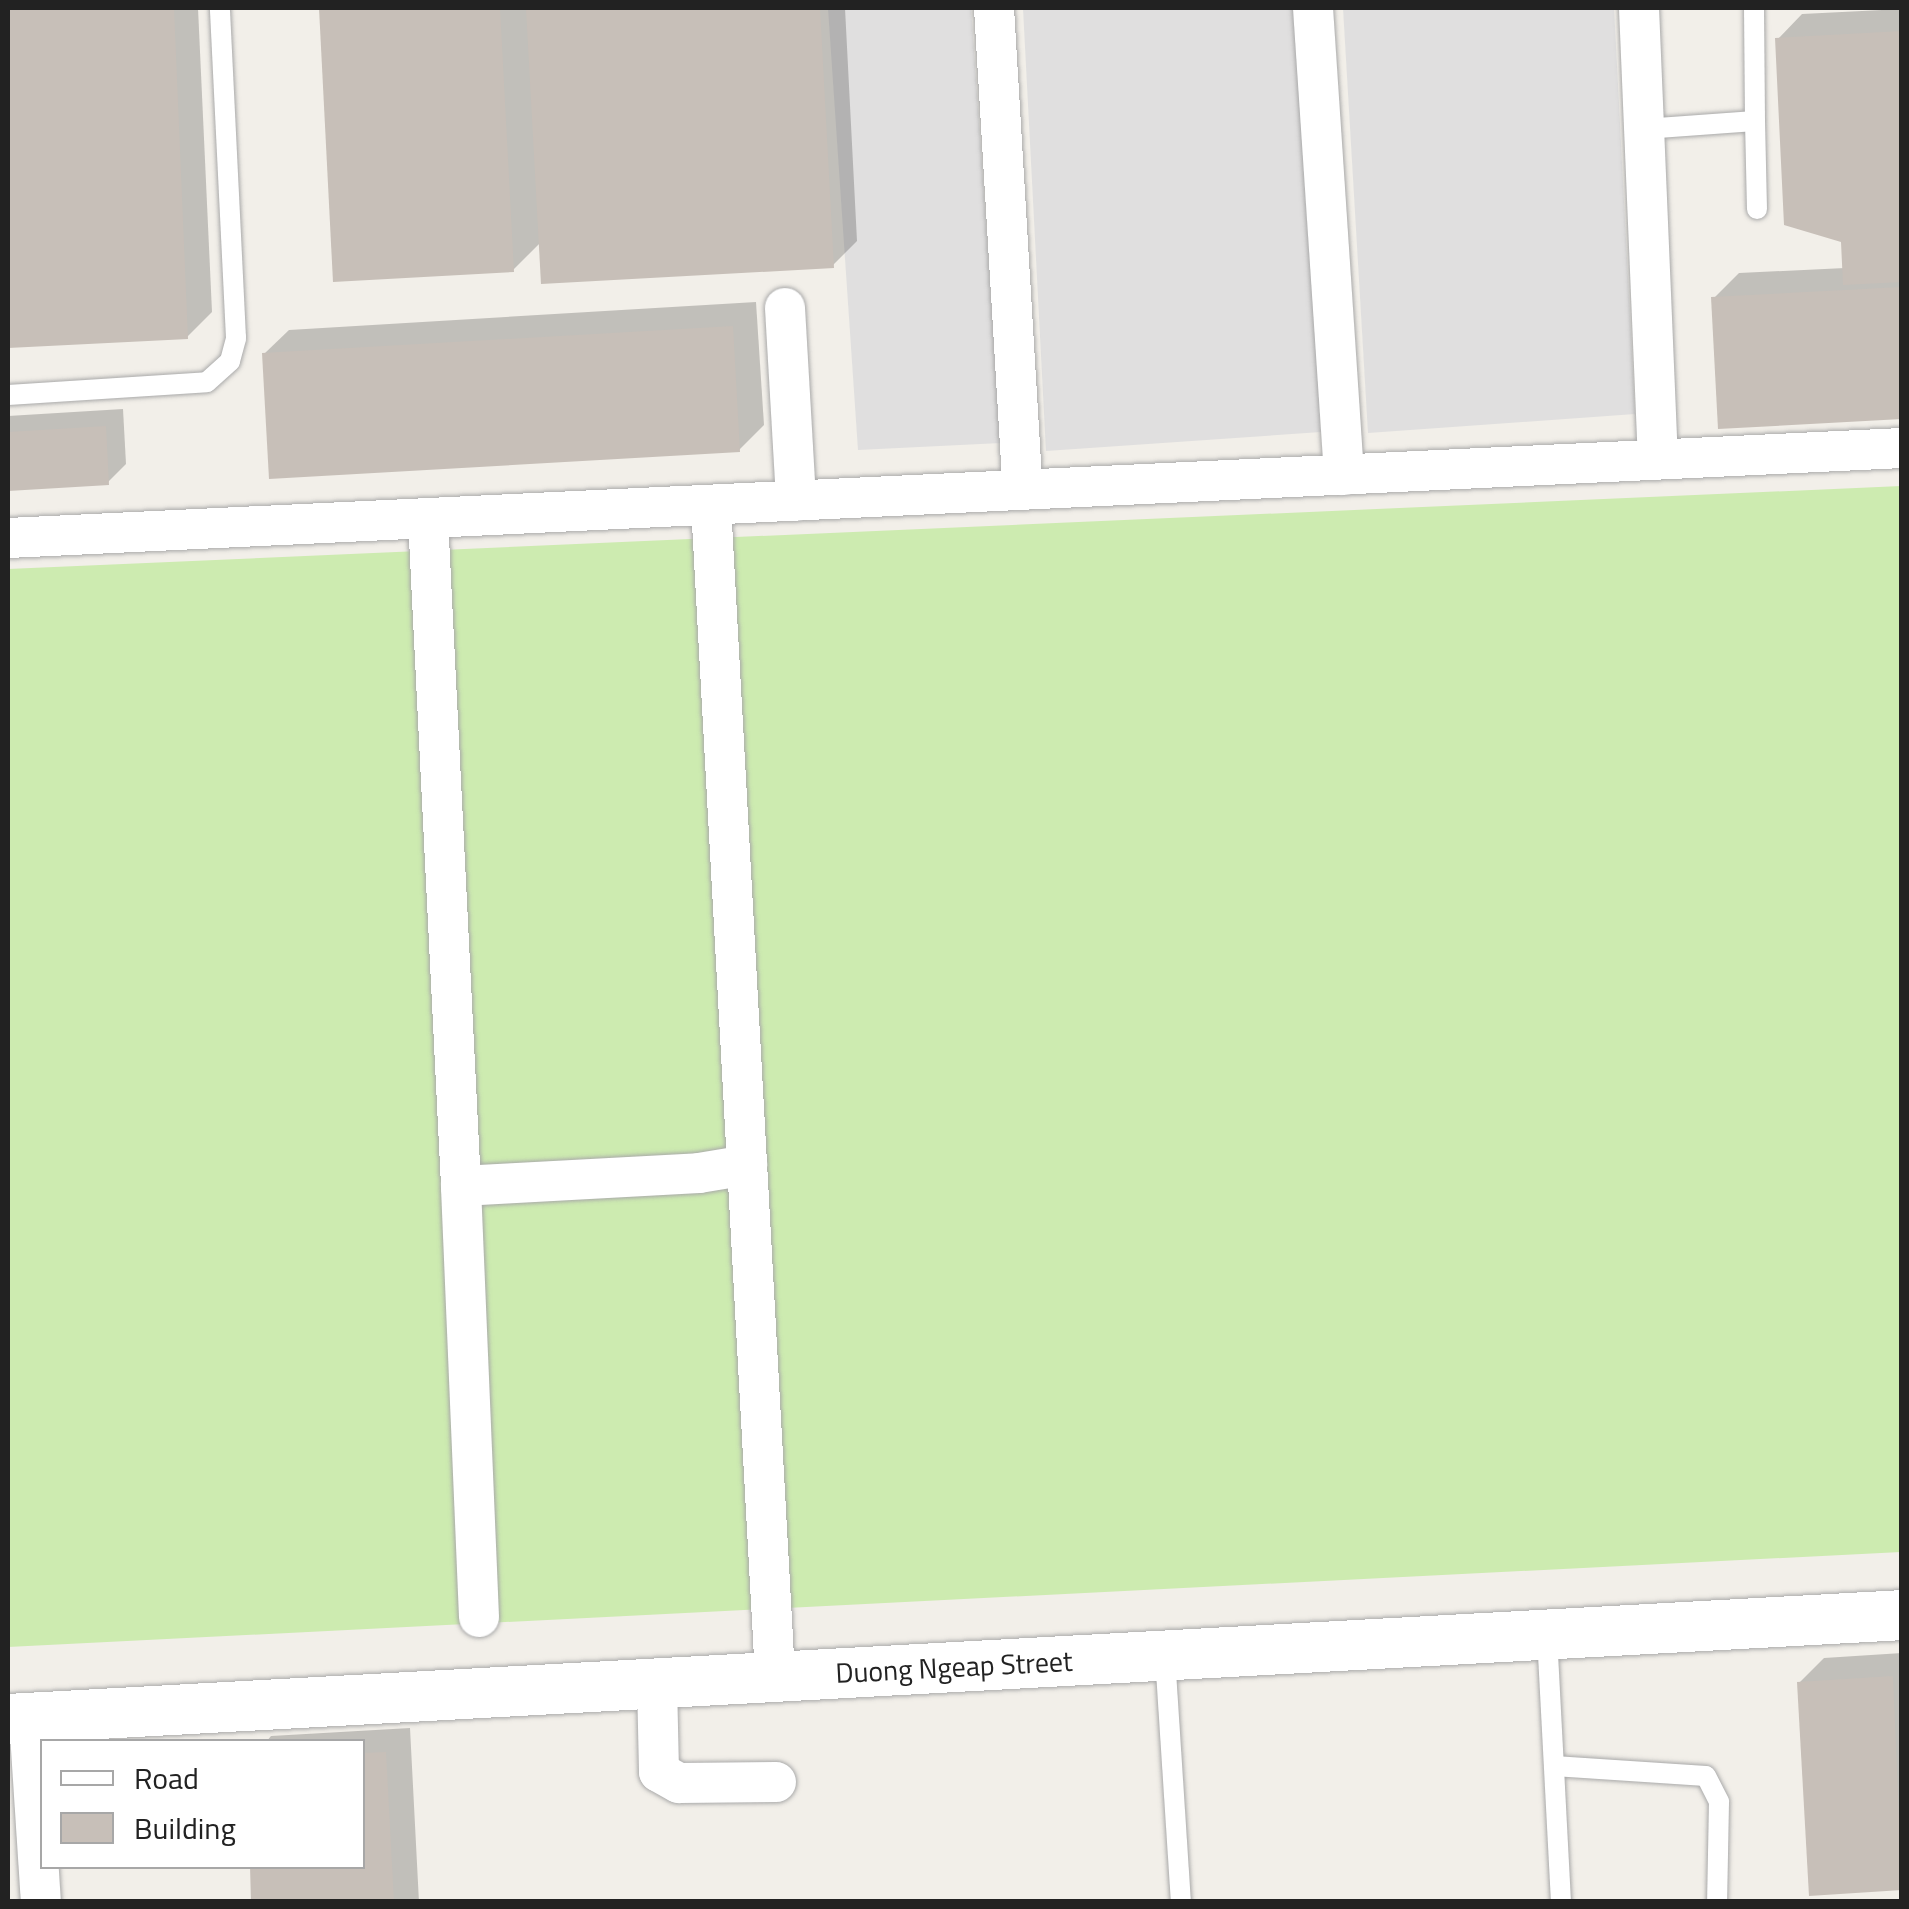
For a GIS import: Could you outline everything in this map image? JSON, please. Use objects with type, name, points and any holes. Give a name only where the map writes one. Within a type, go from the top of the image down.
[{"type":"street","points":[[994,8],[1023,490]]},
{"type":"street","points":[[1313,8],[1344,475]]},
{"type":"street","points":[[1638,8],[1658,460]]},
{"type":"street","points":[[785,308],[796,501]]},
{"type":"street","points":[[8,538],[1902,448]]},
{"type":"street","points":[[711,505],[775,1677]]},
{"type":"street","points":[[428,518],[479,1617]]},
{"type":"street","points":[[461,1186],[699,1173],[747,1165]]},
{"type":"street","name":"Duong Ngeap Street","points":[[18,1719],[1902,1615]]},
{"type":"street","points":[[657,1684],[659,1772],[678,1783],[776,1782]]},
{"type":"street","points":[[18,1719],[41,1902]]},
{"type":"lane","points":[[8,395],[206,382],[230,361],[236,338],[220,8]]},
{"type":"lane","points":[[1754,8],[1758,208]]},
{"type":"lane","points":[[1644,129],[1754,121]]},
{"type":"lane","points":[[1547,1634],[1560,1902]]},
{"type":"lane","points":[[1164,1656],[1181,1902]]},
{"type":"lane","points":[[1554,1766],[1706,1776],[1719,1802],[1717,1902]]},
{"type":"shaded area","points":[[828,8],[971,8],[1001,443],[858,450]]},
{"type":"shaded area","points":[[1023,8],[1296,8],[1321,432],[1046,451]]},
{"type":"shaded area","points":[[1343,8],[1614,8],[1635,414],[1368,433]]},
{"type":"green space","points":[[1901,486],[1901,1552],[8,1647],[8,569]]},
{"type":"building","points":[[8,8],[174,8],[188,339],[8,348]]},
{"type":"building","points":[[319,8],[500,8],[514,272],[333,282]]},
{"type":"building","points":[[526,8],[820,8],[834,268],[541,284]]},
{"type":"building","points":[[1902,31],[1902,282],[1843,285],[1841,242],[1784,225],[1775,38]]},
{"type":"building","points":[[1902,287],[1902,419],[1718,429],[1711,297]]},
{"type":"building","points":[[733,326],[740,452],[269,479],[262,353]]},
{"type":"building","points":[[106,426],[109,485],[8,491],[8,432]]},
{"type":"building","points":[[1893,1676],[1902,1890],[1809,1896],[1797,1682]]},
{"type":"building","points":[[386,1752],[394,1902],[251,1902],[250,1869],[365,1869],[365,1753]]}]
